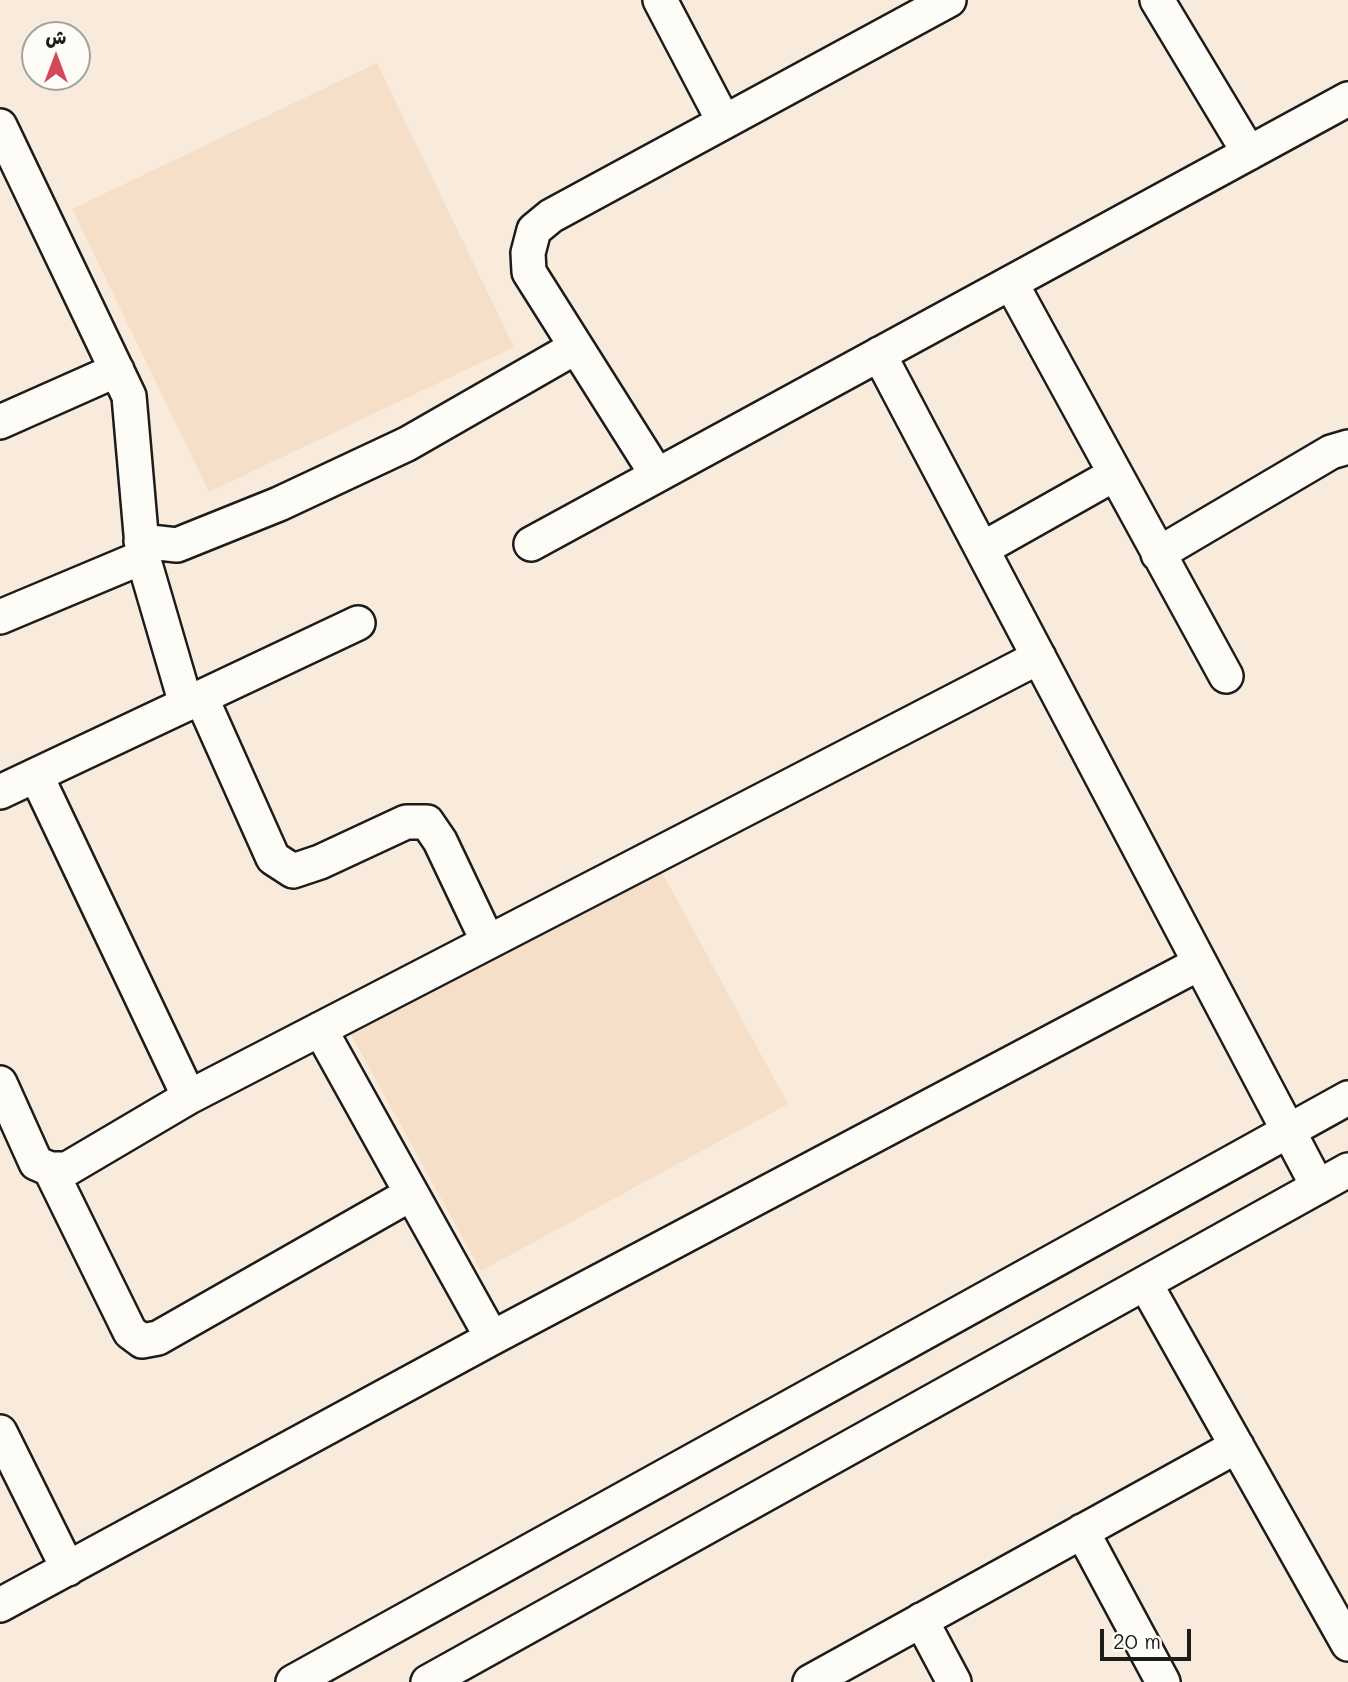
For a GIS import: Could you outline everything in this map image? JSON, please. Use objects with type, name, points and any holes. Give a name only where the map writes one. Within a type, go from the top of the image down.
[{"type":"street","points":[[660,0],[724,122]]},
{"type":"street","points":[[657,475],[529,272],[528,253],[534,230],[551,216],[949,0]]},
{"type":"street","points":[[1157,0],[1249,153]]},
{"type":"street","points":[[531,544],[1348,99]]},
{"type":"street","points":[[0,125],[129,396],[142,549],[193,700],[273,858],[293,872],[406,822],[427,822],[440,841],[488,942]]},
{"type":"street","points":[[1011,283],[1226,676]]},
{"type":"street","points":[[0,617],[142,549],[177,545],[279,503],[407,444],[576,347]]},
{"type":"street","points":[[879,354],[1318,1187]]},
{"type":"street","points":[[0,422],[117,370]]},
{"type":"street","points":[[1158,554],[1331,452],[1348,447]]},
{"type":"street","points":[[982,549],[1115,474]]},
{"type":"street","points":[[0,792],[358,624]]},
{"type":"street","points":[[0,1083],[36,1163],[50,1169],[67,1169],[189,1097],[1039,657]]},
{"type":"street","points":[[36,775],[189,1097]]},
{"type":"street","points":[[0,1605],[492,1338],[1200,962]]},
{"type":"street","points":[[320,1029],[492,1338]]},
{"type":"street","points":[[293,1682],[1348,1098]]},
{"type":"street","points":[[50,1169],[130,1332],[142,1341],[158,1338],[411,1194]]},
{"type":"street","points":[[428,1682],[1348,1170]]},
{"type":"street","points":[[1145,1283],[1345,1632]]},
{"type":"street","points":[[0,1432],[68,1569]]},
{"type":"street","points":[[810,1682],[1237,1446]]},
{"type":"street","points":[[1082,1531],[1163,1682]]},
{"type":"street","points":[[921,1620],[954,1682]]},
{"type":"shaded area","points":[[377,63],[514,347],[209,492],[72,209]]},
{"type":"shaded area","points":[[657,863],[788,1104],[481,1271],[349,1031]]}]
